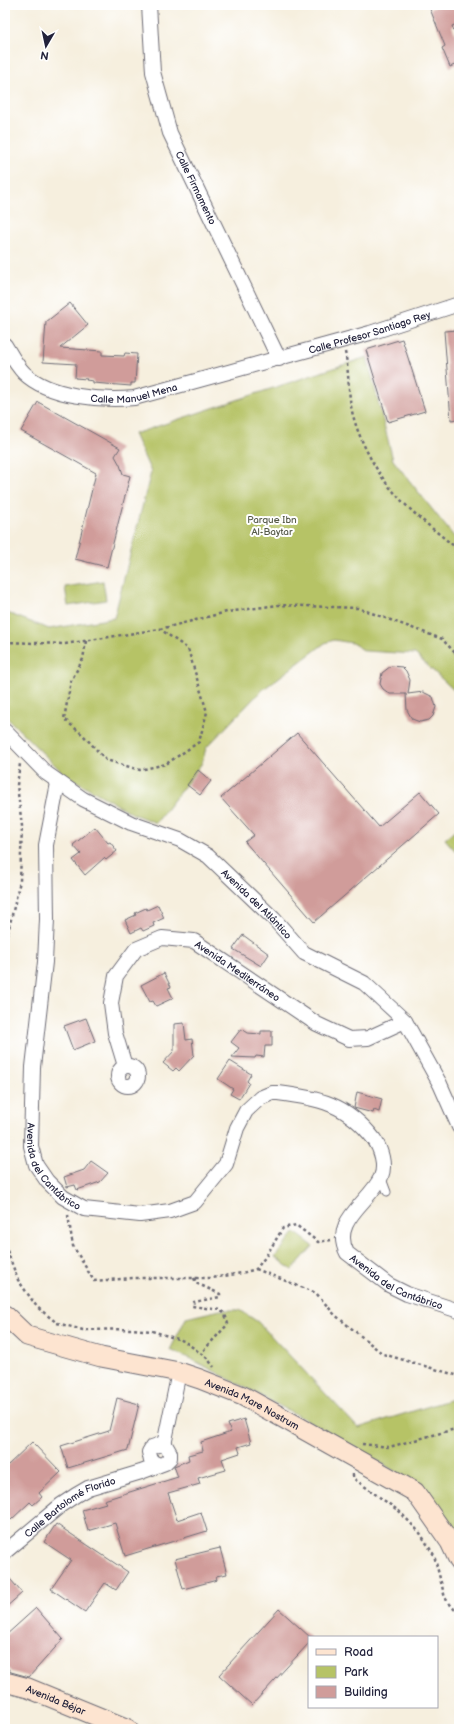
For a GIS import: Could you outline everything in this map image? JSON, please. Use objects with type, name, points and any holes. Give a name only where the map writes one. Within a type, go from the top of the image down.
[{"type":"street","name":"Calle Firmamento","points":[[149,5],[153,72],[170,133],[280,358]]},
{"type":"street","name":"Calle Profesor Santiago Rey","points":[[280,358],[370,333],[459,304]]},
{"type":"street","name":"Calle Manuel Mena","points":[[5,345],[18,367],[32,380],[41,385],[66,394],[111,399],[146,396],[280,358]]},
{"type":"street","name":"Avenida del Atlántico","points":[[5,730],[46,773],[83,800],[131,823],[180,840],[208,856],[274,919],[304,953],[364,983],[405,1022],[440,1084],[459,1127]]},
{"type":"street","name":"Avenida del Cantábrico","points":[[58,783],[46,845],[47,919],[45,962],[33,1067],[31,1138],[31,1146],[36,1165],[47,1181],[63,1197],[84,1209],[140,1215],[170,1211],[195,1202],[226,1164],[242,1116],[260,1098],[272,1093],[298,1096],[321,1101],[346,1112],[356,1119],[379,1147],[383,1161],[381,1176]]},
{"type":"street","name":"Avenida Mediterráneo","points":[[125,1066],[114,1033],[111,1003],[116,976],[136,949],[162,938],[194,940],[317,1024],[349,1039],[368,1038],[405,1022]]},
{"type":"street","points":[[343,1238],[343,1230],[350,1215],[375,1187],[381,1176]]},
{"type":"street","name":"Avenida del Cantábrico","points":[[343,1238],[347,1253],[389,1285],[407,1294],[459,1311]]},
{"type":"street","name":"Avenida Mare Nostrum","points":[[5,1315],[27,1336],[101,1357],[179,1372],[222,1386],[355,1457],[415,1492],[450,1542],[459,1561]]},
{"type":"street","name":"Calle Bartolomé Florido","points":[[5,1552],[76,1494],[88,1488],[142,1472],[154,1460],[165,1463],[170,1458],[169,1449],[164,1445],[179,1372]]},
{"type":"street","name":"Avenida Béjar","points":[[5,1682],[28,1688],[128,1729]]},
{"type":"lane","points":[[381,1176],[386,1192]]},
{"type":"path","points":[[343,346],[349,372],[349,398],[355,422],[376,468],[392,491],[459,550]]},
{"type":"path","points":[[5,642],[66,644],[160,629],[227,612],[278,605],[358,608],[442,639],[459,657]]},
{"type":"path","points":[[86,641],[82,659],[71,681],[64,718],[106,760],[140,770],[166,764],[198,742],[207,712],[188,649],[160,629]]},
{"type":"path","points":[[5,945],[20,881],[22,826],[17,785],[21,759]]},
{"type":"path","points":[[68,1215],[73,1246],[94,1282],[134,1278],[212,1278],[242,1273],[256,1269],[266,1256],[283,1228],[296,1225],[318,1242],[343,1238]]},
{"type":"path","points":[[256,1269],[316,1293],[336,1315],[383,1354],[459,1376]]},
{"type":"path","points":[[193,1278],[196,1283],[220,1294],[220,1297],[194,1302],[192,1306],[220,1310],[225,1314],[228,1324],[200,1353]]},
{"type":"path","points":[[355,1457],[352,1464],[353,1478],[399,1511],[420,1533],[434,1556],[445,1598],[459,1615]]},
{"type":"green space","name":"Parque Ibn Al-Baytar","points":[[367,357],[393,460],[459,543],[459,695],[415,654],[365,651],[352,643],[334,640],[325,643],[261,691],[206,748],[202,763],[156,823],[133,814],[64,774],[5,716],[5,612],[49,629],[114,618],[151,472],[134,434]]},
{"type":"green space","points":[[103,581],[106,600],[68,606],[65,587]]},
{"type":"green space","points":[[459,827],[459,855],[445,839]]},
{"type":"green space","points":[[295,1232],[313,1246],[292,1270],[275,1257]]},
{"type":"green space","points":[[220,1310],[240,1310],[258,1322],[358,1428],[459,1397],[459,1548],[396,1472],[329,1432],[191,1359],[170,1350],[186,1318]]},
{"type":"building","points":[[440,5],[456,5],[459,11],[459,23],[452,26],[459,43],[459,63],[450,67],[442,48],[445,46],[430,9]]},
{"type":"building","points":[[70,303],[88,325],[60,348],[102,351],[102,355],[124,356],[125,353],[137,354],[135,383],[131,383],[131,386],[93,383],[93,381],[86,380],[87,379],[75,378],[76,364],[43,362],[46,322]]},
{"type":"building","points":[[459,330],[459,419],[451,420],[444,331]]},
{"type":"building","points":[[402,339],[425,411],[388,422],[366,350]]},
{"type":"building","points":[[38,402],[120,448],[115,456],[123,474],[130,476],[107,567],[75,559],[96,473],[21,431]]},
{"type":"building","points":[[391,666],[402,667],[406,671],[410,680],[408,694],[423,692],[433,697],[436,707],[433,716],[429,720],[420,722],[412,719],[407,710],[406,694],[390,694],[383,689],[380,684],[382,673]]},
{"type":"building","points":[[297,733],[379,827],[420,792],[439,814],[314,922],[245,842],[254,835],[221,798]]},
{"type":"building","points":[[198,770],[211,781],[200,795],[187,785]]},
{"type":"building","points":[[95,827],[108,843],[110,842],[117,851],[106,860],[104,858],[85,875],[73,860],[81,854],[73,845]]},
{"type":"building","points":[[158,905],[164,918],[153,923],[154,926],[143,931],[141,928],[131,933],[125,920],[146,908],[147,910]]},
{"type":"building","points":[[243,935],[269,954],[261,966],[233,949]]},
{"type":"building","points":[[164,973],[171,987],[168,988],[173,998],[156,1006],[153,1001],[150,1002],[141,985]]},
{"type":"building","points":[[86,1018],[95,1041],[73,1050],[64,1026]]},
{"type":"building","points":[[184,1023],[186,1040],[192,1039],[194,1055],[179,1071],[176,1068],[173,1071],[163,1063],[174,1051],[174,1024]]},
{"type":"building","points":[[241,1029],[247,1033],[261,1034],[261,1031],[272,1031],[272,1046],[265,1046],[264,1057],[232,1057],[239,1048],[231,1042]]},
{"type":"building","points":[[230,1061],[251,1074],[247,1081],[249,1083],[239,1099],[230,1094],[233,1089],[218,1079]]},
{"type":"building","points":[[357,1092],[382,1099],[379,1112],[374,1110],[373,1113],[354,1108]]},
{"type":"building","points":[[91,1161],[108,1173],[100,1182],[77,1190],[75,1185],[67,1187],[64,1177],[84,1170]]},
{"type":"building","points":[[117,1398],[139,1404],[128,1450],[68,1468],[61,1446],[109,1431]]},
{"type":"building","points":[[244,1419],[251,1443],[238,1447],[240,1453],[222,1459],[226,1470],[198,1478],[200,1484],[168,1493],[177,1520],[201,1512],[207,1531],[125,1556],[115,1523],[88,1531],[82,1510],[106,1503],[104,1500],[178,1477],[174,1466],[189,1460],[188,1455],[203,1451],[201,1442],[231,1432],[228,1424]]},
{"type":"building","points":[[32,1442],[61,1472],[39,1493],[42,1497],[33,1505],[30,1502],[11,1520],[5,1514],[5,1468]]},
{"type":"building","points":[[56,1524],[128,1572],[116,1590],[105,1583],[85,1612],[51,1589],[71,1560],[44,1542]]},
{"type":"building","points":[[220,1548],[227,1574],[216,1576],[217,1580],[183,1589],[175,1559]]},
{"type":"building","points":[[5,1573],[22,1593],[5,1608]]},
{"type":"building","points":[[36,1608],[63,1639],[29,1677],[11,1672],[5,1665],[5,1636]]},
{"type":"building","points":[[279,1609],[309,1636],[308,1644],[252,1705],[219,1675]]}]
